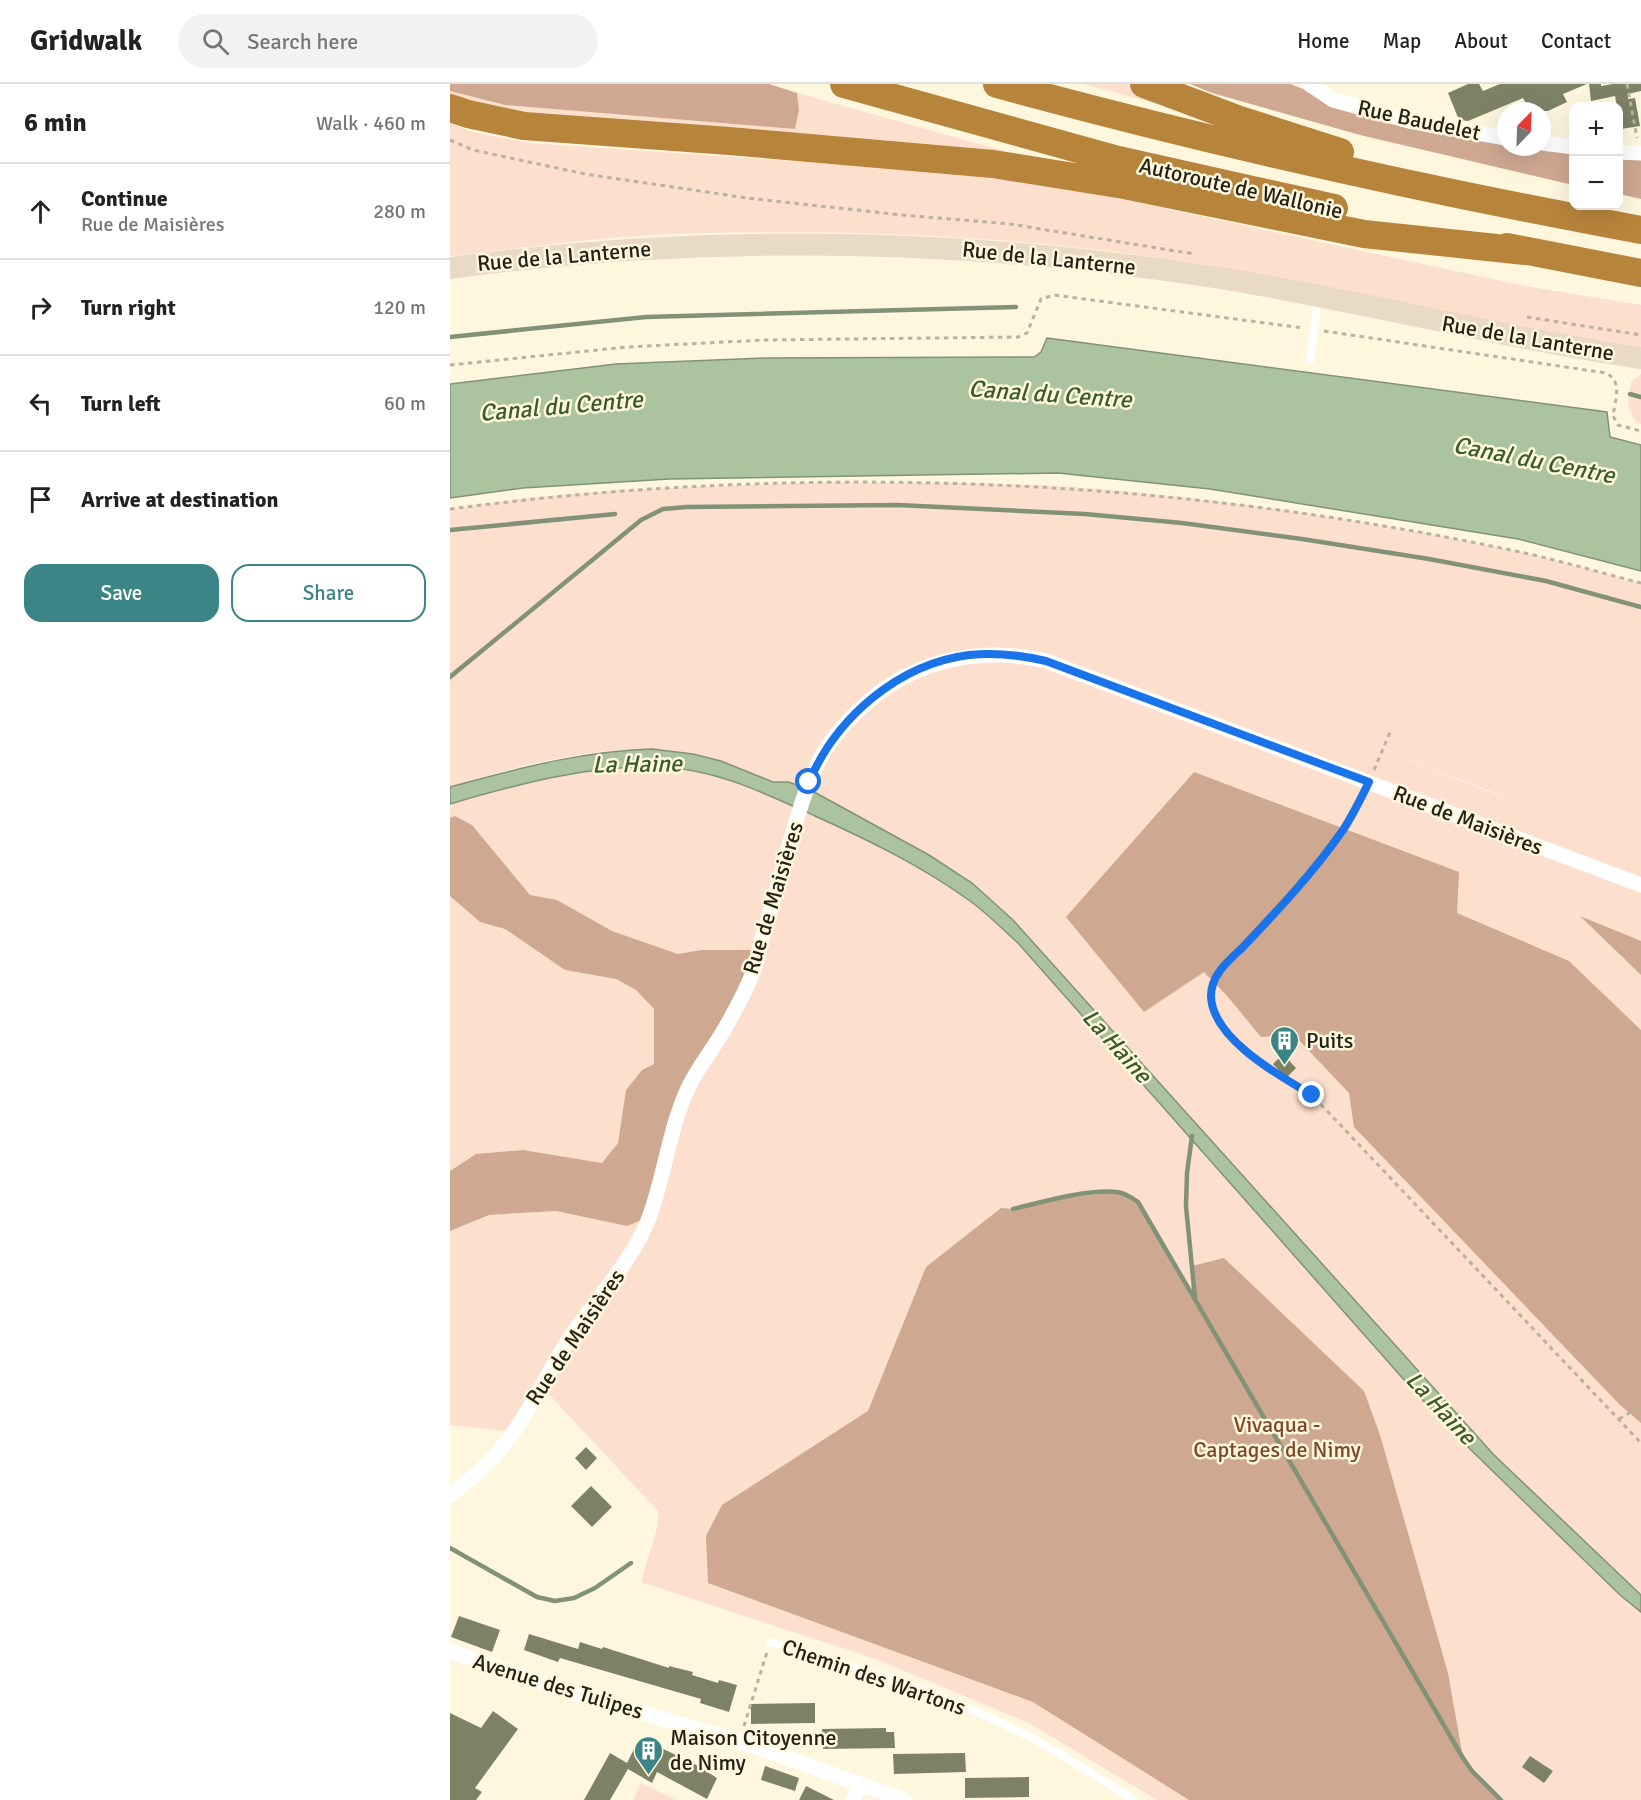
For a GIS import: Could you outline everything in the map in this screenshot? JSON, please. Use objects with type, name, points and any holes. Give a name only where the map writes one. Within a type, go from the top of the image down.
[{"type":"highway","name":"Autoroute de Wallonie","points":[[844,84],[1118,160],[1525,251],[1641,273]]},
{"type":"highway","name":"Autoroute de Wallonie","points":[[998,84],[1275,155],[1532,210],[1641,230]]},
{"type":"highway","points":[[1144,84],[1240,120],[1532,210]]},
{"type":"highway","points":[[450,108],[524,126],[993,164],[1124,185],[1364,234],[1525,251]]},
{"type":"main road","name":"Rue de la Lanterne","points":[[450,268],[572,254],[702,245],[799,243],[920,247],[1080,259],[1221,279],[1318,296],[1472,329],[1641,358]]},
{"type":"street","name":"Rue Baudelet","points":[[1309,84],[1333,100],[1409,121],[1497,136]]},
{"type":"street","points":[[1551,144],[1569,146]]},
{"type":"street","points":[[1623,152],[1640,154]]},
{"type":"street","name":"Rue de Maisières","points":[[450,1495],[489,1461],[514,1432],[572,1334],[635,1249],[649,1216],[670,1139],[688,1088],[724,1029],[754,968],[798,816],[817,764],[833,737],[856,711],[873,697],[911,674],[929,666],[968,655],[997,654],[1046,661],[1641,885]]},
{"type":"street","name":"Avenue des Tulipes","points":[[450,1651],[559,1689],[739,1741],[905,1800]]},
{"type":"street","points":[[853,1800],[861,1784]]},
{"type":"lane","points":[[1310,360],[1318,296]]},
{"type":"lane","name":"Chemin des Wartons","points":[[770,1642],[834,1660],[917,1688],[979,1714],[1029,1737],[1134,1800]]},
{"type":"path","points":[[1627,84],[1640,154]]},
{"type":"path","points":[[450,365],[650,346],[764,340],[1018,337],[1027,333],[1041,298],[1054,295],[1313,330],[1606,374],[1613,377],[1617,383],[1612,416],[1618,425],[1641,431]]},
{"type":"path","points":[[450,508],[617,490],[807,483],[953,483],[1069,487],[1187,498],[1350,521],[1502,548],[1641,583]]},
{"type":"path","points":[[1391,730],[1369,782],[1344,828],[1292,896],[1217,973],[1211,996],[1215,1011],[1226,1033],[1264,1067],[1312,1095],[1641,1443]]},
{"type":"path","points":[[1619,1419],[1641,1406]]},
{"type":"path","points":[[739,1741],[770,1642]]},
{"type":"green space","points":[[450,84],[769,84],[797,93],[799,110],[795,129],[505,105],[450,91]]},
{"type":"green space","points":[[1084,84],[1125,84],[1175,104],[1175,109]]},
{"type":"green space","points":[[1190,84],[1290,84],[1333,100],[1497,136],[1497,156],[1551,156],[1551,147],[1569,147],[1569,184],[1360,135],[1212,93]]},
{"type":"green space","points":[[450,91],[505,105],[795,129],[799,110],[797,93],[1015,154],[548,120],[450,98]]},
{"type":"green space","points":[[450,123],[469,131],[529,143],[968,173],[1112,197],[1525,286],[1641,305],[1641,348],[1512,325],[1254,273],[1124,253],[1012,241],[898,234],[785,232],[672,234],[589,240],[450,256]]},
{"type":"green space","points":[[1623,152],[1641,153],[1641,199],[1623,195]]},
{"type":"green space","points":[[1641,374],[1641,424],[1636,423],[1628,406],[1631,382]]},
{"type":"green space","name":"Vivaqua - Captages de Nimy","points":[[830,482],[1010,484],[1124,491],[1286,510],[1447,537],[1553,560],[1641,583],[1641,1800],[1157,1800],[1029,1723],[876,1659],[641,1582],[658,1525],[658,1511],[541,1386],[514,1432],[450,1425],[450,1231],[489,1215],[556,1211],[627,1226],[701,950],[678,954],[612,931],[557,900],[530,895],[472,825],[455,816],[450,818],[450,804],[552,777],[630,767],[690,770],[738,782],[759,790],[788,782],[765,778],[692,754],[662,750],[631,750],[600,752],[539,762],[450,787],[450,509],[526,498],[617,490]],"holes":[[[1284,714],[1501,795],[1501,796]]]},
{"type":"green space","points":[[1194,772],[1459,872],[1457,913],[1569,961],[1641,1030],[1641,1423],[1619,1404],[1354,1127],[1349,1093],[1293,1034],[1261,1037],[1204,972],[1144,1012],[1066,917]]},
{"type":"green space","points":[[455,816],[472,825],[530,895],[557,900],[612,931],[678,954],[701,950],[759,950],[700,1065],[649,1217],[627,1226],[556,1211],[489,1215],[450,1231],[450,1171],[476,1154],[523,1150],[602,1163],[618,1143],[626,1090],[642,1070],[654,1064],[654,1009],[636,990],[616,979],[565,970],[505,929],[480,922],[450,896],[450,818]]},
{"type":"green space","points":[[450,896],[480,922],[505,929],[565,970],[616,979],[636,990],[654,1009],[654,1064],[642,1070],[626,1090],[618,1143],[602,1163],[523,1150],[476,1154],[450,1171]]},
{"type":"green space","points":[[1580,916],[1641,941],[1641,975]]},
{"type":"green space","name":"Vivaqua - Captages de Nimy","points":[[1117,1192],[1129,1195],[1138,1202],[1195,1299],[1192,1266],[1224,1258],[1364,1391],[1380,1435],[1448,1673],[1463,1758],[1472,1771],[1501,1800],[1189,1800],[1033,1702],[708,1583],[706,1536],[722,1505],[868,1411],[926,1267],[1001,1208],[1013,1209],[1055,1199]]},
{"type":"green space","points":[[641,1783],[676,1800],[633,1800]]},
{"type":"water","name":"Canal du Centre","points":[[1047,338],[1607,412],[1610,437],[1641,445],[1641,571],[1518,539],[1210,489],[1058,473],[669,479],[523,488],[450,498],[450,384],[616,364],[766,358],[1034,357],[1041,352]]},
{"type":"water","name":"La Haine","points":[[652,749],[693,754],[721,761],[773,782],[788,782],[807,788],[929,855],[972,883],[1012,919],[1494,1455],[1641,1595],[1641,1612],[1620,1595],[1470,1449],[1413,1390],[1018,943],[952,888],[875,844],[835,825],[777,799],[701,772],[660,767],[606,769],[527,783],[450,804],[450,787],[557,760]]},
{"type":"building","points":[[1468,84],[1479,84],[1483,91],[1500,84],[1587,84],[1563,94],[1567,102],[1551,110],[1551,102],[1525,102],[1523,98],[1513,102],[1497,102],[1497,109],[1468,121],[1459,120],[1448,93]]},
{"type":"building","points":[[1589,84],[1601,84],[1601,86],[1641,84],[1641,91],[1628,94],[1628,99],[1635,98],[1640,126],[1623,129],[1623,102],[1616,102],[1615,96],[1591,101]]},
{"type":"building","name":"Puits","points":[[1283,1054],[1296,1068],[1286,1078],[1273,1064]]},
{"type":"building","points":[[586,1447],[597,1458],[586,1470],[575,1458]]},
{"type":"building","points":[[591,1486],[612,1507],[592,1527],[571,1506]]},
{"type":"building","points":[[459,1616],[500,1630],[492,1652],[451,1637]]},
{"type":"building","points":[[529,1634],[578,1649],[580,1642],[602,1649],[603,1647],[669,1668],[669,1666],[693,1672],[692,1675],[718,1683],[719,1680],[737,1685],[729,1712],[700,1703],[701,1699],[560,1658],[558,1662],[524,1650]]},
{"type":"building","points":[[815,1703],[815,1723],[751,1724],[751,1704]]},
{"type":"building","points":[[493,1711],[518,1729],[475,1788],[482,1792],[476,1800],[450,1800],[450,1713],[481,1728]]},
{"type":"building","points":[[886,1728],[886,1732],[894,1732],[895,1748],[823,1749],[822,1729]]},
{"type":"building","points":[[642,1739],[693,1763],[717,1778],[707,1799],[657,1772],[652,1783],[628,1769],[610,1800],[584,1800],[610,1753],[627,1763],[636,1745],[639,1747]]},
{"type":"building","points":[[965,1753],[966,1772],[894,1774],[893,1754]]},
{"type":"building","points":[[1530,1756],[1553,1771],[1544,1783],[1522,1767]]},
{"type":"building","points":[[765,1766],[799,1778],[795,1791],[761,1780]]},
{"type":"building","points":[[1029,1777],[1029,1797],[965,1798],[965,1778]]},
{"type":"building","points":[[806,1786],[834,1800],[799,1800]]},
{"type":"waterway","points":[[450,337],[646,317],[1016,307]]},
{"type":"waterway","points":[[1630,394],[1641,397]]},
{"type":"waterway","points":[[450,677],[641,520],[663,509],[687,507],[898,505],[1085,514],[1182,523],[1429,559],[1546,581],[1641,607]]},
{"type":"waterway","points":[[450,530],[615,514]]},
{"type":"waterway","points":[[1192,1136],[1187,1173],[1186,1206],[1195,1298]]},
{"type":"waterway","points":[[1013,1209],[1092,1192],[1123,1193],[1138,1202],[1463,1758],[1472,1771],[1501,1800]]},
{"type":"waterway","points":[[450,1548],[537,1597],[555,1601],[574,1598],[595,1588],[631,1563]]},
{"type":"place","name":"Puits","points":[[1285,1066]]},
{"type":"place","name":"Maison Citoyenne de Nimy","points":[[649,1776]]},
{"type":"route","points":[[809,782],[833,737],[856,711],[873,697],[911,674],[949,659],[968,655],[997,654],[1046,661],[1369,782],[1344,828],[1292,896],[1217,973],[1211,996],[1215,1011],[1226,1033],[1264,1067],[1312,1095]]}]
